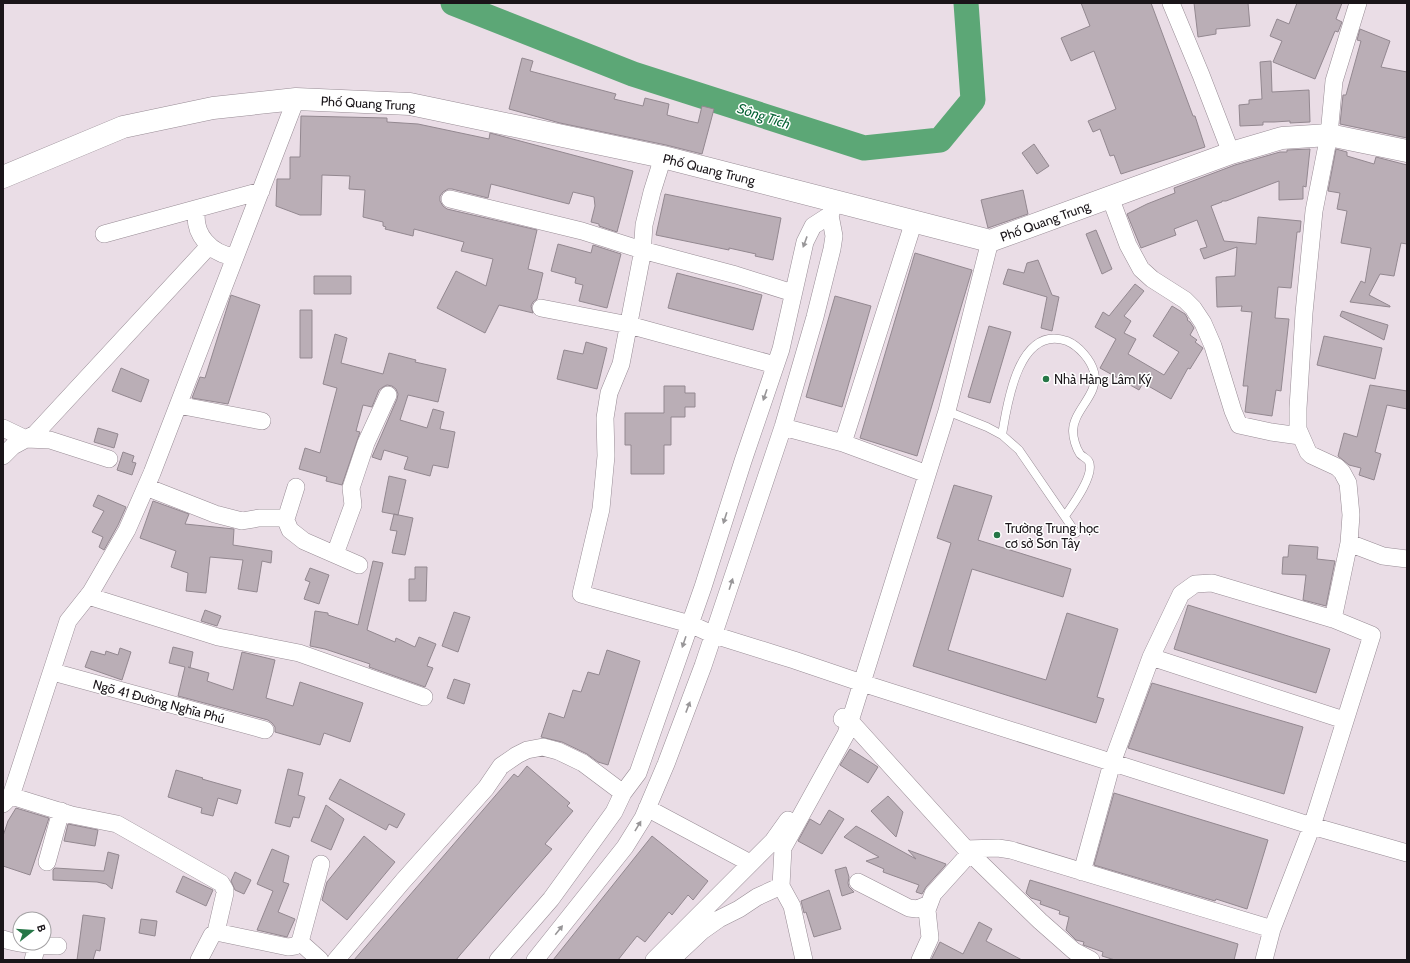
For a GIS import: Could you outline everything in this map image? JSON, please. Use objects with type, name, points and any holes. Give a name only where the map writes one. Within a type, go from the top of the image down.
[{"type":"street","points":[[1171,3],[1231,153]]},
{"type":"street","points":[[1334,619],[1349,543],[1352,515],[1348,483],[1342,472],[1337,467],[1311,455],[1308,452],[1298,429],[1298,408],[1304,312],[1314,210],[1329,135],[1334,81],[1358,3]]},
{"type":"street","points":[[199,960],[212,935],[216,932],[225,893],[221,883],[117,824],[7,800],[53,672],[68,621],[88,596],[127,530],[146,487],[296,99]]},
{"type":"street","name":"Phố Quang Trung","points":[[3,178],[123,127],[213,108],[296,99],[410,104],[663,156],[833,208],[914,221],[990,241],[1231,153],[1282,138],[1329,135],[1407,151]]},
{"type":"street","points":[[663,156],[644,225],[642,250],[621,364],[609,393],[606,418],[606,456],[601,509],[581,594],[690,624],[714,635],[1112,763],[1312,826],[1407,853]]},
{"type":"street","points":[[104,234],[261,191]]},
{"type":"street","points":[[1110,197],[1128,245],[1142,269],[1152,279],[1185,300],[1193,308],[1203,323],[1213,346],[1233,411],[1239,425],[1271,432],[1300,436]]},
{"type":"street","points":[[450,199],[582,231],[642,250],[736,275],[793,293]]},
{"type":"street","points":[[498,960],[551,900],[614,812],[623,793],[638,773],[690,624],[781,348],[805,242],[813,226],[833,208]]},
{"type":"street","points":[[535,960],[625,847],[643,818],[669,757],[714,635],[783,427],[815,317],[832,249],[834,236],[833,208]]},
{"type":"street","points":[[197,209],[195,218],[200,235],[209,246],[225,256],[235,257]]},
{"type":"street","points":[[843,443],[914,221]]},
{"type":"street","points":[[804,960],[792,906],[781,886],[783,848],[846,734],[947,411],[990,241]]},
{"type":"street","points":[[3,456],[13,446],[35,434],[209,246]]},
{"type":"street","points":[[541,308],[629,324],[775,366]]},
{"type":"street","points":[[335,554],[353,506],[351,488],[366,443],[388,395]]},
{"type":"street","points":[[178,405],[262,421]]},
{"type":"street","points":[[783,427],[843,443],[927,474]]},
{"type":"street","points":[[3,428],[26,439],[50,440],[109,459]]},
{"type":"street","points":[[146,487],[215,514],[242,521],[276,517],[286,519]]},
{"type":"street","points":[[296,487],[286,519],[290,530],[304,541],[359,565]]},
{"type":"street","points":[[1349,543],[1383,556],[1407,559]]},
{"type":"street","points":[[1082,872],[1112,763],[1150,657],[1180,594],[1195,584],[1212,583],[1334,619],[1372,635],[1344,720],[1312,826],[1272,929],[1264,960]]},
{"type":"street","points":[[88,596],[218,637],[299,653],[424,697]]},
{"type":"street","points":[[1150,657],[1344,720]]},
{"type":"street","name":"Ngõ 41 Đường Nghĩa Phú","points":[[53,672],[265,730]]},
{"type":"street","points":[[654,960],[773,841],[810,786],[830,749],[843,718],[850,721],[968,851],[1040,921],[1074,950],[1090,960]]},
{"type":"street","points":[[336,960],[403,881],[486,788],[501,766],[518,755],[527,750],[543,747],[558,751],[583,763],[623,793]]},
{"type":"street","points":[[647,808],[750,863]]},
{"type":"street","points":[[46,862],[61,811]]},
{"type":"street","points":[[920,960],[930,938],[927,910],[933,894],[968,851],[998,848],[1011,850],[1272,929]]},
{"type":"street","points":[[216,932],[288,947],[295,946],[300,942],[321,864]]},
{"type":"street","points":[[858,882],[909,908],[917,909],[929,904]]},
{"type":"street","points":[[671,960],[702,931],[719,919],[739,909],[757,897],[781,886]]},
{"type":"street","points":[[3,939],[35,953],[58,946]]},
{"type":"street","points":[[300,942],[320,960]]},
{"type":"lane","points":[[1002,436],[1012,384],[1028,353],[1047,340],[1058,339],[1069,342],[1079,349],[1090,363],[1095,373],[1094,387],[1074,422],[1073,431],[1075,442],[1080,454],[1089,462],[1090,469],[1078,497],[1065,516]]},
{"type":"lane","points":[[947,411],[987,427],[1002,436],[1019,450],[1076,533]]},
{"type":"building","points":[[1081,3],[1151,3],[1193,116],[1195,116],[1205,147],[1121,174],[1114,155],[1110,156],[1100,129],[1093,132],[1088,121],[1116,109],[1094,51],[1071,61],[1061,38],[1090,26]]},
{"type":"building","points":[[1194,3],[1248,3],[1250,26],[1216,29],[1216,34],[1198,37]]},
{"type":"building","points":[[1297,3],[1342,3],[1336,19],[1342,22],[1338,32],[1335,31],[1315,79],[1273,62],[1282,41],[1270,36],[1277,19],[1289,24]]},
{"type":"building","points":[[1360,29],[1390,41],[1381,67],[1407,72],[1407,138],[1340,124],[1343,95],[1346,95],[1361,41],[1357,40]]},
{"type":"building","points":[[522,58],[533,61],[530,71],[616,94],[614,99],[643,106],[645,98],[669,104],[667,115],[689,121],[698,123],[702,106],[714,109],[702,154],[560,123],[509,109]]},
{"type":"building","points":[[1271,61],[1272,92],[1309,90],[1310,122],[1263,122],[1263,125],[1240,126],[1239,105],[1249,104],[1249,100],[1262,99],[1260,62]]},
{"type":"building","points":[[301,116],[387,118],[387,122],[418,124],[489,139],[490,133],[633,171],[617,232],[591,222],[595,206],[594,197],[573,192],[569,204],[491,184],[488,198],[452,189],[448,189],[443,192],[440,196],[440,201],[447,209],[537,230],[528,269],[543,273],[537,299],[531,306],[533,313],[499,305],[485,333],[437,308],[456,271],[486,286],[493,259],[461,251],[464,242],[414,229],[413,236],[385,229],[386,227],[383,226],[383,222],[363,217],[365,190],[349,189],[350,176],[322,175],[321,215],[300,215],[276,206],[277,179],[290,179],[290,157],[300,157]]},
{"type":"building","points":[[1034,144],[1049,166],[1037,174],[1022,153]]},
{"type":"building","points":[[1310,149],[1306,187],[1303,186],[1303,199],[1279,200],[1279,181],[1211,206],[1224,241],[1256,244],[1258,217],[1301,221],[1300,232],[1297,232],[1291,288],[1278,287],[1275,318],[1289,319],[1281,391],[1276,390],[1272,416],[1245,412],[1248,386],[1243,386],[1252,312],[1241,311],[1242,306],[1217,307],[1216,277],[1235,276],[1237,247],[1204,259],[1200,249],[1207,247],[1197,220],[1174,229],[1176,235],[1141,248],[1127,214],[1175,193],[1174,188],[1235,165],[1280,152],[1287,152],[1287,150]]},
{"type":"building","points":[[1336,149],[1347,152],[1347,156],[1374,164],[1376,157],[1407,165],[1407,244],[1401,243],[1394,276],[1380,274],[1369,295],[1390,307],[1350,302],[1361,281],[1365,283],[1371,248],[1341,243],[1347,211],[1337,209],[1340,193],[1328,191]]},
{"type":"building","points":[[1023,190],[1028,214],[988,228],[981,200]]},
{"type":"building","points":[[665,194],[781,218],[773,260],[755,256],[756,254],[729,248],[729,250],[656,235]]},
{"type":"building","points":[[1096,230],[1112,269],[1102,274],[1086,234]]},
{"type":"building","points":[[558,244],[591,253],[593,245],[621,254],[607,308],[579,301],[583,285],[575,283],[576,278],[551,271]]},
{"type":"building","points":[[915,253],[972,270],[917,456],[860,438]]},
{"type":"building","points":[[1038,260],[1052,295],[1059,297],[1052,331],[1041,328],[1047,297],[1003,284],[1008,269],[1024,273],[1027,263]]},
{"type":"building","points":[[677,273],[762,295],[753,330],[668,308]]},
{"type":"building","points":[[314,276],[351,276],[351,294],[314,294]]},
{"type":"building","points":[[1135,284],[1144,291],[1124,316],[1131,321],[1124,333],[1136,339],[1128,354],[1164,375],[1179,352],[1153,336],[1172,306],[1185,314],[1188,319],[1187,320],[1194,328],[1190,335],[1197,340],[1195,342],[1203,348],[1190,369],[1188,368],[1171,399],[1143,383],[1139,390],[1100,368],[1116,339],[1095,327],[1103,312],[1109,316]]},
{"type":"building","points":[[231,295],[260,305],[228,404],[192,398],[200,377],[205,378]]},
{"type":"building","points":[[835,296],[871,306],[842,407],[806,397]]},
{"type":"building","points":[[300,310],[312,310],[312,358],[300,358]]},
{"type":"building","points":[[1342,311],[1388,325],[1384,340],[1340,316]]},
{"type":"building","points":[[989,326],[1011,332],[990,403],[968,397]]},
{"type":"building","points":[[335,334],[347,338],[341,363],[383,374],[389,353],[416,360],[415,362],[446,369],[438,402],[408,395],[400,420],[427,428],[433,409],[444,412],[440,429],[455,432],[448,468],[433,465],[430,476],[404,469],[408,457],[384,450],[381,460],[372,457],[397,399],[398,394],[396,389],[387,385],[379,390],[372,407],[363,405],[356,431],[360,432],[342,485],[326,481],[327,477],[299,469],[305,448],[320,453],[337,388],[323,384]]},
{"type":"building","points":[[1324,336],[1382,348],[1375,379],[1317,365]]},
{"type":"building","points":[[586,342],[607,348],[597,389],[557,379],[564,350],[583,354]]},
{"type":"building","points":[[121,368],[149,380],[141,402],[112,391]]},
{"type":"building","points":[[1370,385],[1407,391],[1407,409],[1387,405],[1375,452],[1381,454],[1374,480],[1359,475],[1361,468],[1349,465],[1338,456],[1344,433],[1357,437]]},
{"type":"building","points":[[664,386],[685,386],[685,393],[695,393],[695,407],[685,407],[685,417],[671,417],[671,445],[664,445],[664,474],[631,474],[631,445],[625,445],[625,413],[664,413]]},
{"type":"building","points":[[98,428],[118,434],[114,448],[94,442]]},
{"type":"building","points":[[123,452],[134,456],[132,462],[136,463],[132,475],[117,470]]},
{"type":"building","points":[[389,476],[406,480],[398,515],[382,512]]},
{"type":"building","points":[[954,485],[992,496],[978,540],[1071,569],[1063,597],[972,569],[948,650],[1046,680],[1067,613],[1118,629],[1097,697],[1104,699],[1096,723],[913,666],[951,543],[937,538]]},
{"type":"building","points":[[98,495],[126,507],[104,550],[99,547],[103,537],[92,532],[104,511],[93,506]]},
{"type":"building","points":[[153,501],[189,514],[185,524],[234,529],[233,545],[272,551],[271,563],[262,561],[257,592],[238,589],[243,560],[210,557],[206,593],[186,591],[188,573],[171,567],[176,551],[140,538]]},
{"type":"building","points":[[394,514],[413,518],[405,555],[392,553],[397,531],[390,530]]},
{"type":"building","points":[[1289,545],[1318,547],[1317,559],[1335,561],[1326,606],[1303,600],[1306,575],[1282,574],[1283,557],[1288,557]]},
{"type":"building","points":[[373,561],[383,563],[367,630],[395,642],[396,638],[415,647],[419,637],[436,644],[427,666],[433,668],[425,687],[369,667],[370,664],[325,649],[310,646],[315,611],[328,613],[328,615],[358,625]]},
{"type":"building","points":[[415,567],[427,567],[426,601],[409,601],[409,579],[415,579]]},
{"type":"building","points":[[310,568],[329,575],[319,604],[304,599],[310,582],[305,580]]},
{"type":"building","points":[[1188,605],[1330,649],[1316,693],[1174,649]]},
{"type":"building","points":[[205,610],[221,616],[217,626],[201,621]]},
{"type":"building","points":[[454,612],[470,617],[458,652],[442,646]]},
{"type":"building","points":[[173,647],[193,652],[190,668],[209,673],[207,681],[233,690],[242,652],[275,660],[266,698],[293,706],[300,682],[363,703],[350,742],[324,733],[320,745],[275,732],[275,727],[268,720],[178,696],[185,667],[169,663]]},
{"type":"building","points":[[120,648],[131,652],[122,680],[85,667],[91,651],[105,655],[106,651],[118,655]]},
{"type":"building","points":[[607,650],[640,661],[608,765],[598,762],[587,754],[562,742],[541,737],[549,713],[564,718],[573,690],[581,692],[588,672],[599,675]]},
{"type":"building","points":[[454,679],[470,684],[464,704],[447,698]]},
{"type":"building","points":[[1152,683],[1303,727],[1284,794],[1128,748]]},
{"type":"building","points":[[850,749],[878,767],[868,783],[840,765]]},
{"type":"building","points":[[527,766],[570,803],[567,806],[573,811],[545,844],[552,849],[456,960],[354,960],[514,774],[518,777]]},
{"type":"building","points":[[288,769],[303,773],[298,795],[305,797],[299,818],[293,817],[290,827],[275,823]]},
{"type":"building","points":[[176,770],[241,790],[237,804],[218,798],[213,816],[201,813],[202,808],[168,797]]},
{"type":"building","points":[[340,779],[405,814],[397,828],[389,824],[386,830],[329,799]]},
{"type":"building","points":[[1114,793],[1268,840],[1247,909],[1094,865]]},
{"type":"building","points":[[888,796],[903,812],[896,837],[871,811]]},
{"type":"building","points":[[326,805],[344,819],[331,850],[311,841]]},
{"type":"building","points":[[16,808],[49,818],[30,875],[3,866],[3,836],[8,821]]},
{"type":"building","points":[[829,810],[844,819],[822,854],[798,841],[810,819],[820,825]]},
{"type":"building","points":[[68,824],[98,830],[95,846],[64,841]]},
{"type":"building","points":[[856,826],[916,859],[908,850],[946,864],[926,887],[922,894],[916,892],[919,885],[883,872],[884,869],[866,861],[879,857],[844,837]]},
{"type":"building","points":[[364,836],[395,862],[347,920],[322,900],[327,882]]},
{"type":"building","points":[[652,836],[708,881],[693,900],[688,895],[672,915],[669,912],[645,942],[637,936],[618,960],[553,960]]},
{"type":"building","points":[[272,849],[289,856],[283,882],[289,884],[278,912],[295,919],[287,937],[257,930],[273,891],[257,884]]},
{"type":"building","points":[[108,852],[119,855],[112,889],[106,884],[97,882],[53,880],[53,870],[55,868],[104,871]]},
{"type":"building","points":[[846,867],[849,877],[849,887],[854,892],[842,896],[835,870]]},
{"type":"building","points":[[235,872],[251,880],[244,894],[235,890],[231,881]]},
{"type":"building","points":[[183,876],[213,890],[206,906],[176,892]]},
{"type":"building","points":[[1030,880],[1238,944],[1234,960],[1115,960],[1102,956],[1103,952],[1083,945],[1084,942],[1076,940],[1066,930],[1069,917],[1059,914],[1060,911],[1040,904],[1041,901],[1031,898],[1026,893]]},
{"type":"building","points":[[829,890],[841,929],[814,937],[806,912],[804,913],[801,901]]},
{"type":"building","points":[[83,915],[105,918],[100,951],[96,950],[93,960],[77,960]]},
{"type":"building","points":[[141,919],[157,921],[155,936],[139,933]]},
{"type":"building","points":[[979,922],[992,929],[986,941],[1022,960],[931,960],[940,942],[963,954]]},
{"type":"waterway","name":"Sông Tích","points":[[453,3],[633,74],[864,148],[940,140],[973,100],[966,3]]},
{"type":"place","name":"Nhà Hàng Lâm Ký","points":[[1046,379]]},
{"type":"place","name":"Trường Trung học cơ sở Sơn Tây","points":[[997,535]]}]
